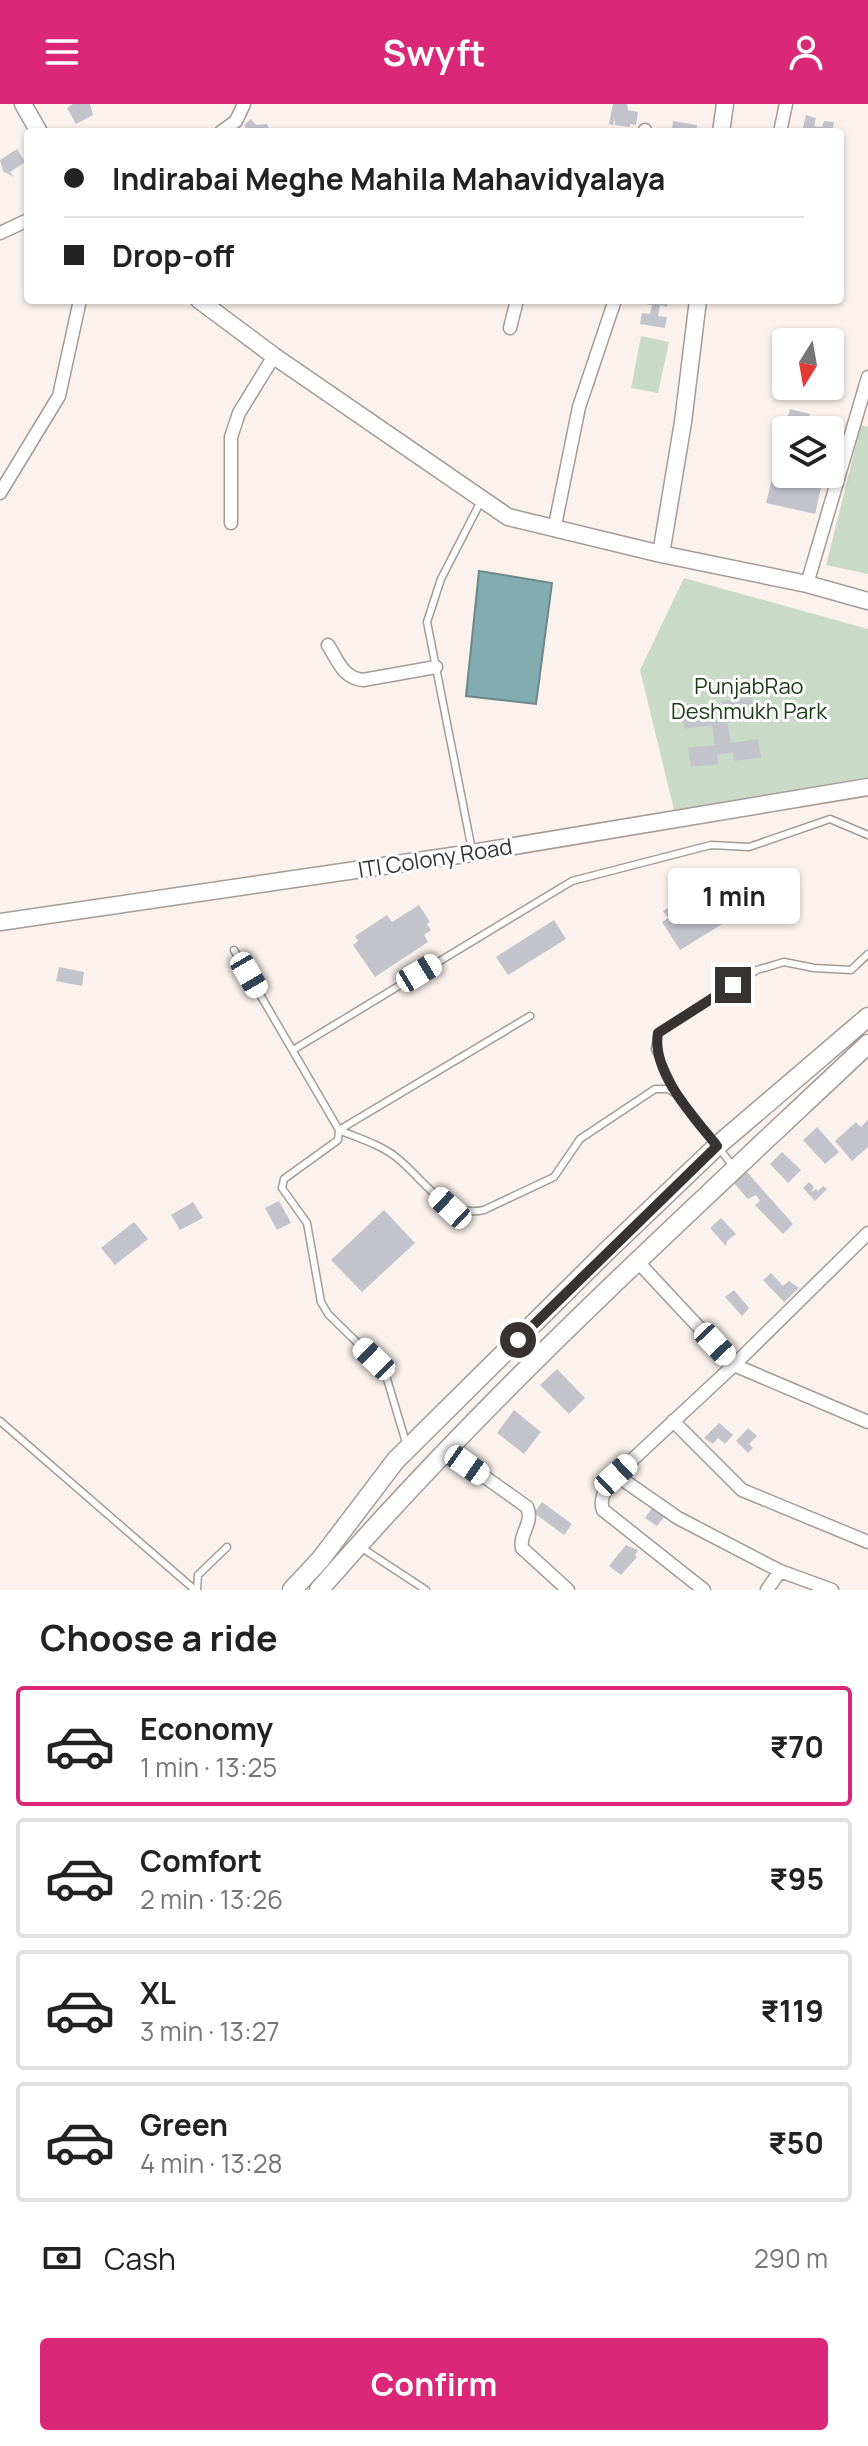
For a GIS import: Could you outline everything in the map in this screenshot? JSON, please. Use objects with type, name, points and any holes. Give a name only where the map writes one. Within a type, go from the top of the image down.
[{"type":"main road","points":[[292,1590],[320,1560],[402,1455],[606,1252],[717,1146],[868,1017]]},
{"type":"main road","points":[[319,1590],[414,1483],[637,1261],[868,1044]]},
{"type":"main road","points":[[402,1455],[414,1483]]},
{"type":"street","points":[[23,104],[37,128]]},
{"type":"street","points":[[226,128],[236,121],[244,104]]},
{"type":"street","points":[[722,128],[725,104]]},
{"type":"street","points":[[781,128],[786,104]]},
{"type":"street","points":[[0,233],[24,222]]},
{"type":"street","points":[[0,493],[59,396],[79,304]]},
{"type":"street","points":[[204,304],[274,356],[508,517],[661,554],[807,584],[868,601]]},
{"type":"street","points":[[510,328],[516,304]]},
{"type":"street","points":[[554,530],[579,407],[614,304]]},
{"type":"street","points":[[661,554],[683,422],[698,304]]},
{"type":"street","points":[[231,523],[231,437],[234,423],[274,356]]},
{"type":"street","points":[[807,584],[868,377]]},
{"type":"street","points":[[328,645],[345,674],[353,679],[363,680],[436,667]]},
{"type":"street","name":"ITI Colony Road","points":[[0,922],[472,853],[868,787]]},
{"type":"street","points":[[704,1590],[603,1510],[600,1501],[616,1475],[868,1233]]},
{"type":"street","points":[[637,1261],[734,1365],[868,1422]]},
{"type":"street","points":[[673,1421],[742,1490],[868,1542]]},
{"type":"street","points":[[447,1450],[527,1507],[530,1519],[521,1545],[568,1590]]},
{"type":"street","points":[[616,1475],[678,1518],[780,1571],[832,1590]]},
{"type":"street","points":[[767,1590],[780,1571]]},
{"type":"lane","points":[[472,853],[427,622],[441,579],[482,499]]},
{"type":"lane","points":[[293,1050],[572,881],[711,845],[749,847],[830,819],[868,835]]},
{"type":"lane","points":[[234,950],[339,1130],[338,1140],[284,1179],[282,1188],[307,1223],[321,1302],[328,1314],[374,1359],[387,1379],[402,1455]]},
{"type":"lane","points":[[736,1169],[676,1094],[655,1049],[658,1033],[757,970],[784,962],[814,968],[851,970],[868,954]]},
{"type":"lane","points":[[339,1130],[530,1016]]},
{"type":"lane","points":[[339,1130],[388,1152],[450,1208],[472,1213],[554,1177],[580,1139],[655,1089],[668,1089],[676,1094]]},
{"type":"lane","points":[[0,1421],[196,1590]]},
{"type":"lane","points":[[358,1546],[426,1590]]},
{"type":"lane","points":[[196,1590],[198,1575],[227,1547]]},
{"type":"green space","points":[[641,336],[669,342],[658,393],[631,388]]},
{"type":"green space","points":[[861,425],[868,427],[868,574],[826,565]]},
{"type":"green space","name":"PunjabRao Deshmukh Park","points":[[684,578],[868,629],[868,782],[674,810],[640,670]]},
{"type":"water","points":[[479,571],[552,583],[536,704],[466,696]]},
{"type":"building","points":[[73,104],[90,104],[93,115],[76,124],[67,108]]},
{"type":"building","points":[[613,104],[627,104],[628,110],[638,112],[636,125],[615,125],[615,118],[613,125],[609,124]]},
{"type":"building","points":[[806,115],[816,118],[814,126],[822,127],[824,121],[834,122],[833,128],[803,128]]},
{"type":"building","points":[[251,119],[256,125],[267,124],[269,128],[246,128],[244,125]]},
{"type":"building","points":[[673,121],[697,125],[697,128],[672,128]]},
{"type":"building","points":[[17,149],[24,163],[10,172],[14,177],[3,171],[0,160]]},
{"type":"building","points":[[645,304],[667,304],[667,307],[660,305],[658,316],[667,317],[665,328],[640,324],[642,313],[650,314],[652,305]]},
{"type":"building","points":[[790,409],[810,414],[810,416],[788,416]]},
{"type":"building","points":[[772,479],[772,488],[821,488],[815,514],[766,503]]},
{"type":"building","points":[[752,697],[755,718],[727,722],[731,743],[758,739],[761,758],[734,761],[733,752],[717,755],[718,764],[691,767],[688,748],[715,745],[712,725],[684,729],[681,708],[711,704],[712,710],[723,709],[722,701]]},
{"type":"building","points":[[718,879],[722,885],[727,881],[745,910],[680,950],[662,922],[668,918],[663,911],[675,904],[679,911],[688,905],[682,896],[698,886],[704,896],[713,890],[710,884]]},
{"type":"building","points":[[419,905],[430,922],[427,924],[431,930],[424,935],[428,942],[375,977],[353,945],[358,941],[355,936],[387,915],[392,922]]},
{"type":"building","points":[[554,920],[566,939],[508,975],[496,957]]},
{"type":"building","points":[[59,967],[84,972],[82,986],[56,981]]},
{"type":"building","points":[[868,1120],[868,1147],[852,1161],[835,1141],[856,1122],[861,1127]]},
{"type":"building","points":[[817,1127],[839,1152],[825,1164],[803,1140]]},
{"type":"building","points":[[782,1152],[801,1170],[788,1183],[770,1164]]},
{"type":"building","points":[[747,1172],[793,1224],[783,1234],[755,1205],[760,1201],[756,1195],[748,1199],[734,1183]]},
{"type":"building","points":[[809,1182],[814,1187],[811,1192],[823,1186],[827,1189],[815,1201],[803,1188]]},
{"type":"building","points":[[279,1201],[291,1223],[277,1230],[265,1208]]},
{"type":"building","points":[[193,1202],[203,1218],[180,1230],[171,1215]]},
{"type":"building","points":[[384,1210],[415,1243],[362,1292],[331,1260]]},
{"type":"building","points":[[721,1218],[736,1234],[727,1241],[726,1246],[710,1228]]},
{"type":"building","points":[[134,1222],[148,1239],[115,1265],[101,1248]]},
{"type":"building","points":[[771,1273],[783,1286],[789,1281],[799,1288],[784,1302],[763,1280]]},
{"type":"building","points":[[734,1290],[749,1308],[742,1316],[725,1297]]},
{"type":"building","points":[[557,1369],[585,1398],[569,1414],[540,1385]]},
{"type":"building","points":[[514,1410],[541,1432],[524,1454],[497,1433]]},
{"type":"building","points":[[719,1423],[733,1435],[725,1444],[718,1438],[713,1444],[704,1438]]},
{"type":"building","points":[[748,1428],[757,1436],[749,1444],[753,1448],[748,1453],[736,1441]]},
{"type":"building","points":[[542,1502],[572,1524],[564,1535],[534,1513]]},
{"type":"building","points":[[652,1508],[664,1517],[657,1526],[645,1518]]},
{"type":"building","points":[[626,1545],[638,1550],[637,1557],[621,1575],[609,1566]]},
{"type":"route","points":[[518,1340],[717,1146],[676,1094],[655,1049],[658,1033],[733,985]]}]
